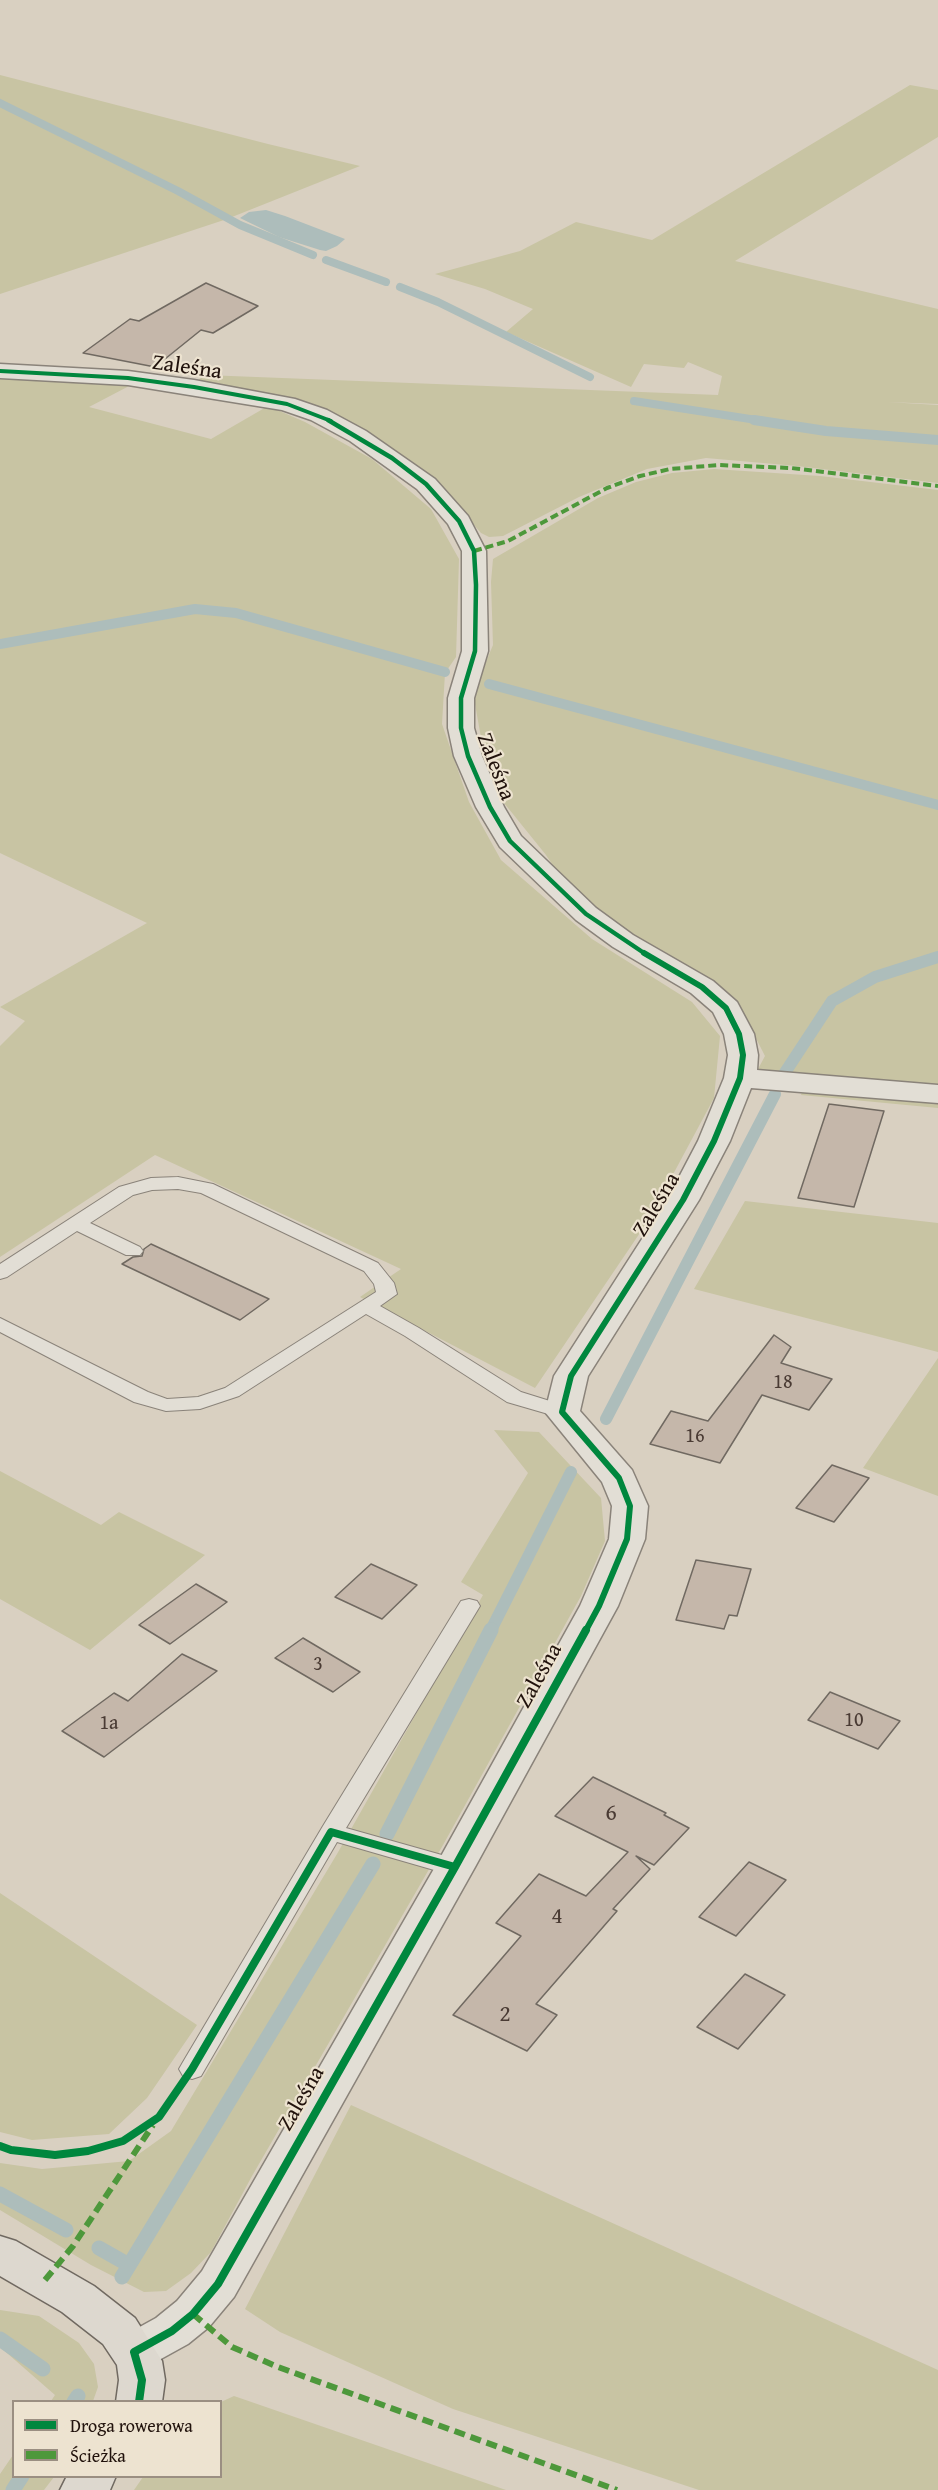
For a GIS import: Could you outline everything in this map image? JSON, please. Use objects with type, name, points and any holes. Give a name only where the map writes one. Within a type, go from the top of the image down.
[{"type":"main road","points":[[0,2254],[94,2310],[119,2331],[139,2361],[142,2380],[138,2400]]},
{"type":"street","name":"Zaleśna","points":[[0,371],[128,378],[194,387],[286,404],[319,415],[358,436],[426,484],[459,521],[474,551],[475,651],[461,699],[461,728],[468,756],[490,807],[510,841],[586,914],[623,940],[702,987],[726,1008],[739,1034],[743,1055],[740,1078],[714,1141],[683,1200],[571,1376],[562,1412],[619,1478],[630,1506],[627,1539],[599,1606],[455,1867],[218,2284],[193,2314],[172,2331],[134,2352]]},
{"type":"street","points":[[740,1078],[938,1094]]},
{"type":"lane","points":[[0,1273],[126,1191],[151,1184],[178,1184],[206,1188],[371,1267],[384,1283],[387,1294],[232,1392],[200,1403],[189,1404],[166,1405],[141,1397],[0,1324]]},
{"type":"lane","points":[[76,1223],[133,1251]]},
{"type":"lane","points":[[365,1306],[412,1332],[514,1397],[562,1412]]},
{"type":"lane","points":[[192,2069],[331,1832],[469,1606]]},
{"type":"lane","points":[[331,1832],[455,1867]]},
{"type":"shaded area","points":[[0,75],[360,166],[227,219],[0,294]]},
{"type":"shaded area","points":[[910,85],[938,90],[938,137],[735,261],[938,309],[938,404],[887,402],[938,405],[938,483],[706,458],[647,469],[579,497],[503,536],[489,537],[481,533],[454,502],[366,433],[199,384],[198,380],[205,375],[718,395],[722,376],[688,362],[684,368],[644,364],[631,387],[506,332],[533,309],[485,289],[435,274],[520,251],[576,222],[652,240]]},
{"type":"shaded area","points":[[266,210],[345,239],[326,251],[320,250],[279,237],[240,218],[249,212]]},
{"type":"shaded area","points":[[0,378],[131,385],[89,407],[211,439],[268,406],[305,422],[372,459],[431,509],[459,559],[456,657],[445,673],[442,724],[469,802],[501,860],[592,939],[692,1002],[720,1036],[714,1098],[648,1221],[535,1388],[360,1297],[401,1269],[155,1155],[0,1257],[0,1046],[25,1021],[0,1007],[147,923],[0,853]]},
{"type":"shaded area","points":[[714,469],[820,476],[938,490],[938,1089],[763,1072],[758,1069],[765,1056],[740,1007],[606,920],[564,882],[546,855],[500,798],[482,743],[473,693],[493,645],[491,582],[493,559],[598,498],[636,482],[672,473]]},
{"type":"shaded area","points":[[803,1089],[938,1100],[938,1108],[801,1095]]},
{"type":"shaded area","points":[[745,1201],[938,1223],[938,1352],[694,1289]]},
{"type":"shaded area","points":[[938,1358],[938,1496],[863,1468]]},
{"type":"shaded area","points":[[494,1430],[539,1432],[601,1498],[605,1541],[581,1596],[443,1845],[252,2176],[211,2252],[191,2273],[166,2291],[144,2292],[91,2265],[0,2210],[0,2163],[42,2169],[129,2161],[171,2131],[337,1854],[483,1595],[461,1582],[528,1473]]},
{"type":"shaded area","points":[[0,1471],[101,1525],[119,1512],[205,1555],[90,1650],[0,1599]]},
{"type":"shaded area","points":[[0,1893],[197,2025],[147,2098],[109,2134],[32,2140],[0,2132]]},
{"type":"shaded area","points":[[351,2105],[938,2370],[938,2490],[699,2490],[453,2409],[280,2332],[245,2309]]},
{"type":"shaded area","points":[[0,2310],[39,2316],[79,2343],[94,2364],[98,2387],[93,2400],[52,2400],[55,2395],[0,2347]]},
{"type":"shaded area","points":[[234,2396],[506,2490],[134,2490],[142,2478],[222,2478],[222,2402]]},
{"type":"shaded area","points":[[12,2456],[12,2478],[53,2478],[44,2490],[0,2490],[0,2474]]},
{"type":"building","points":[[206,283],[258,306],[213,333],[201,330],[155,367],[83,353],[130,319],[139,321]]},
{"type":"building","points":[[829,1104],[884,1111],[854,1207],[798,1198]]},
{"type":"building","points":[[151,1244],[269,1299],[240,1320],[122,1264],[133,1257],[142,1256],[144,1249]]},
{"type":"building","points":[[774,1335],[791,1347],[781,1363],[832,1379],[809,1410],[762,1395],[720,1463],[650,1444],[671,1411],[708,1421]]},
{"type":"building","points":[[832,1465],[869,1478],[834,1522],[796,1508]]},
{"type":"building","points":[[696,1560],[751,1569],[737,1616],[729,1615],[724,1629],[676,1620]]},
{"type":"building","points":[[371,1564],[417,1585],[382,1619],[335,1597]]},
{"type":"building","points":[[196,1584],[227,1602],[170,1644],[139,1625]]},
{"type":"building","points":[[303,1638],[360,1672],[333,1692],[275,1658]]},
{"type":"building","points":[[182,1654],[217,1671],[104,1757],[62,1731],[114,1693],[128,1701]]},
{"type":"building","points":[[830,1692],[900,1721],[878,1749],[808,1720]]},
{"type":"building","points":[[593,1777],[666,1813],[664,1815],[689,1828],[654,1865],[636,1856],[650,1869],[613,1909],[617,1911],[536,2004],[557,2015],[527,2051],[453,2015],[521,1936],[496,1923],[539,1874],[586,1896],[628,1852],[555,1816]]},
{"type":"building","points":[[749,1862],[786,1880],[736,1936],[699,1917]]},
{"type":"building","points":[[745,1974],[785,1995],[738,2049],[697,2027]]},
{"type":"waterway","points":[[0,103],[178,191],[240,225],[313,255]]},
{"type":"waterway","points":[[326,260],[386,282]]},
{"type":"waterway","points":[[400,287],[438,302],[590,377]]},
{"type":"waterway","points":[[634,401],[763,421]]},
{"type":"waterway","points":[[754,420],[826,431],[938,440]]},
{"type":"waterway","points":[[0,644],[195,609],[236,613],[445,672]]},
{"type":"waterway","points":[[489,684],[938,805]]},
{"type":"waterway","points":[[784,1074],[832,1001],[875,977],[938,957]]},
{"type":"waterway","points":[[606,1419],[775,1094]]},
{"type":"waterway","points":[[490,1632],[571,1472]]},
{"type":"waterway","points":[[387,1834],[491,1630]]},
{"type":"waterway","points":[[122,2277],[373,1864]]},
{"type":"waterway","points":[[0,2194],[66,2230]]},
{"type":"waterway","points":[[99,2248],[129,2265]]},
{"type":"waterway","points":[[0,2339],[43,2369]]},
{"type":"waterway","points":[[75,2400],[78,2396]]},
{"type":"waterway","points":[[13,2490],[21,2478]]},
{"type":"marked path","points":[[474,551],[508,541],[607,488],[640,476],[670,469],[719,465],[791,468],[938,486]]},
{"type":"marked path","points":[[45,2280],[73,2246],[153,2125]]},
{"type":"marked path","points":[[193,2314],[232,2347],[278,2367],[617,2490]]},
{"type":"cycle path","points":[[0,371],[128,378],[287,404],[319,415],[358,436],[426,484],[459,521],[474,551],[475,651],[461,698],[461,728],[468,756],[490,807],[510,841],[586,914],[623,941],[702,987],[726,1008],[739,1034],[743,1055],[740,1078],[714,1141],[683,1200],[571,1376],[562,1412],[619,1478],[630,1506],[627,1539],[599,1606],[455,1867],[218,2284],[193,2314],[172,2331],[134,2352],[142,2380],[139,2400]]},
{"type":"cycle path","points":[[0,2146],[11,2150],[55,2155],[88,2151],[123,2141],[159,2117],[192,2069],[331,1832],[455,1867]]}]
